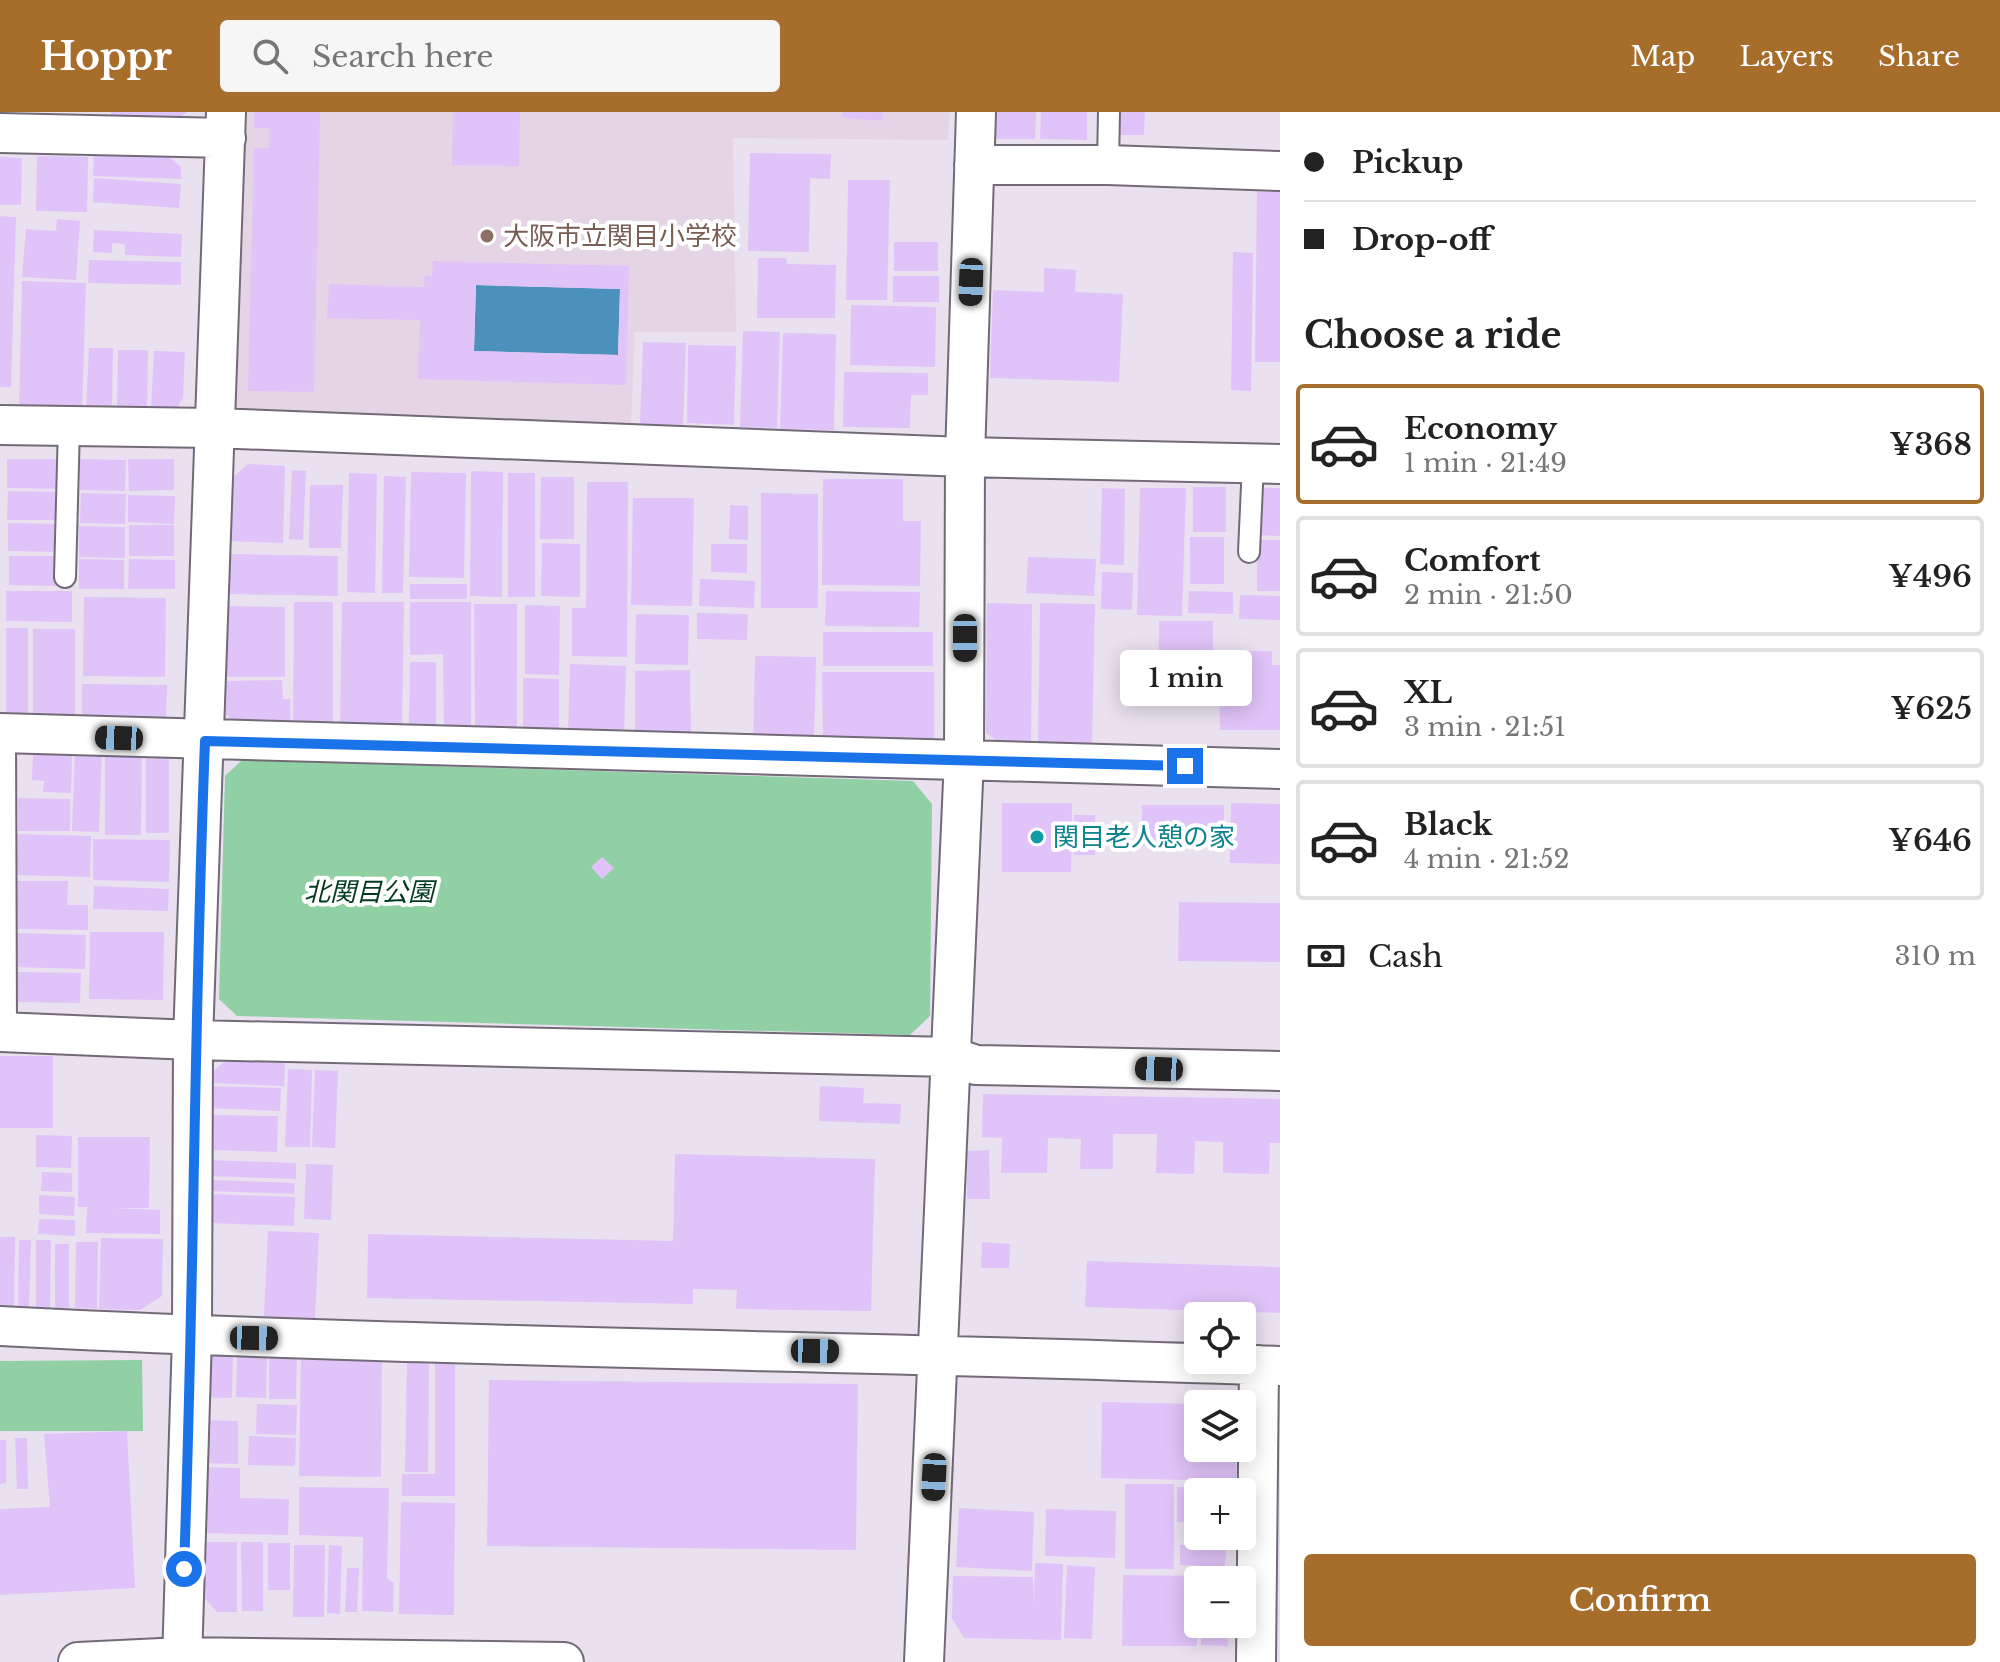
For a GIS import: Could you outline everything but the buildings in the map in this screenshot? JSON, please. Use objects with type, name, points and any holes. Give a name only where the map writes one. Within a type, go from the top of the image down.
[{"type":"street","points":[[924,1662],[964,759],[965,457],[976,112]]},
{"type":"street","points":[[10,126],[226,125],[193,1040],[192,1336],[182,1659]]},
{"type":"street","points":[[974,165],[1108,165],[1280,171]]},
{"type":"street","points":[[0,425],[214,428],[965,457],[1266,464]]},
{"type":"street","points":[[2,733],[1280,769]]},
{"type":"street","points":[[3,1032],[193,1040],[952,1057],[976,1065],[1280,1071]]},
{"type":"street","points":[[0,1326],[192,1336],[940,1354],[1270,1366],[1256,1662]]},
{"type":"street","points":[[78,1662],[182,1659],[564,1662]]},
{"type":"lane","points":[[1108,165],[1109,112]]},
{"type":"lane","points":[[65,577],[69,426]]},
{"type":"lane","points":[[1249,552],[1266,464]]},
{"type":"lane","points":[[2,733],[3,1032]]},
{"type":"shaded area","name":"大阪市立関目小学校","points":[[244,112],[950,112],[948,140],[733,138],[736,332],[635,332],[631,425],[235,410]]},
{"type":"green space","name":"北関目公園","points":[[242,760],[913,781],[932,804],[930,1016],[910,1035],[237,1016],[219,999],[225,776]]},
{"type":"green space","points":[[142,1360],[143,1431],[0,1431],[0,1361]]},
{"type":"water","points":[[476,285],[620,289],[618,355],[474,351]]},
{"type":"place","name":"大阪市立関目小学校","points":[[487,236]]},
{"type":"place","name":"関目老人憩の家","points":[[1037,837]]},
{"type":"route","points":[[184,1569],[192,1336],[193,1040],[205,741],[1185,766]]}]
